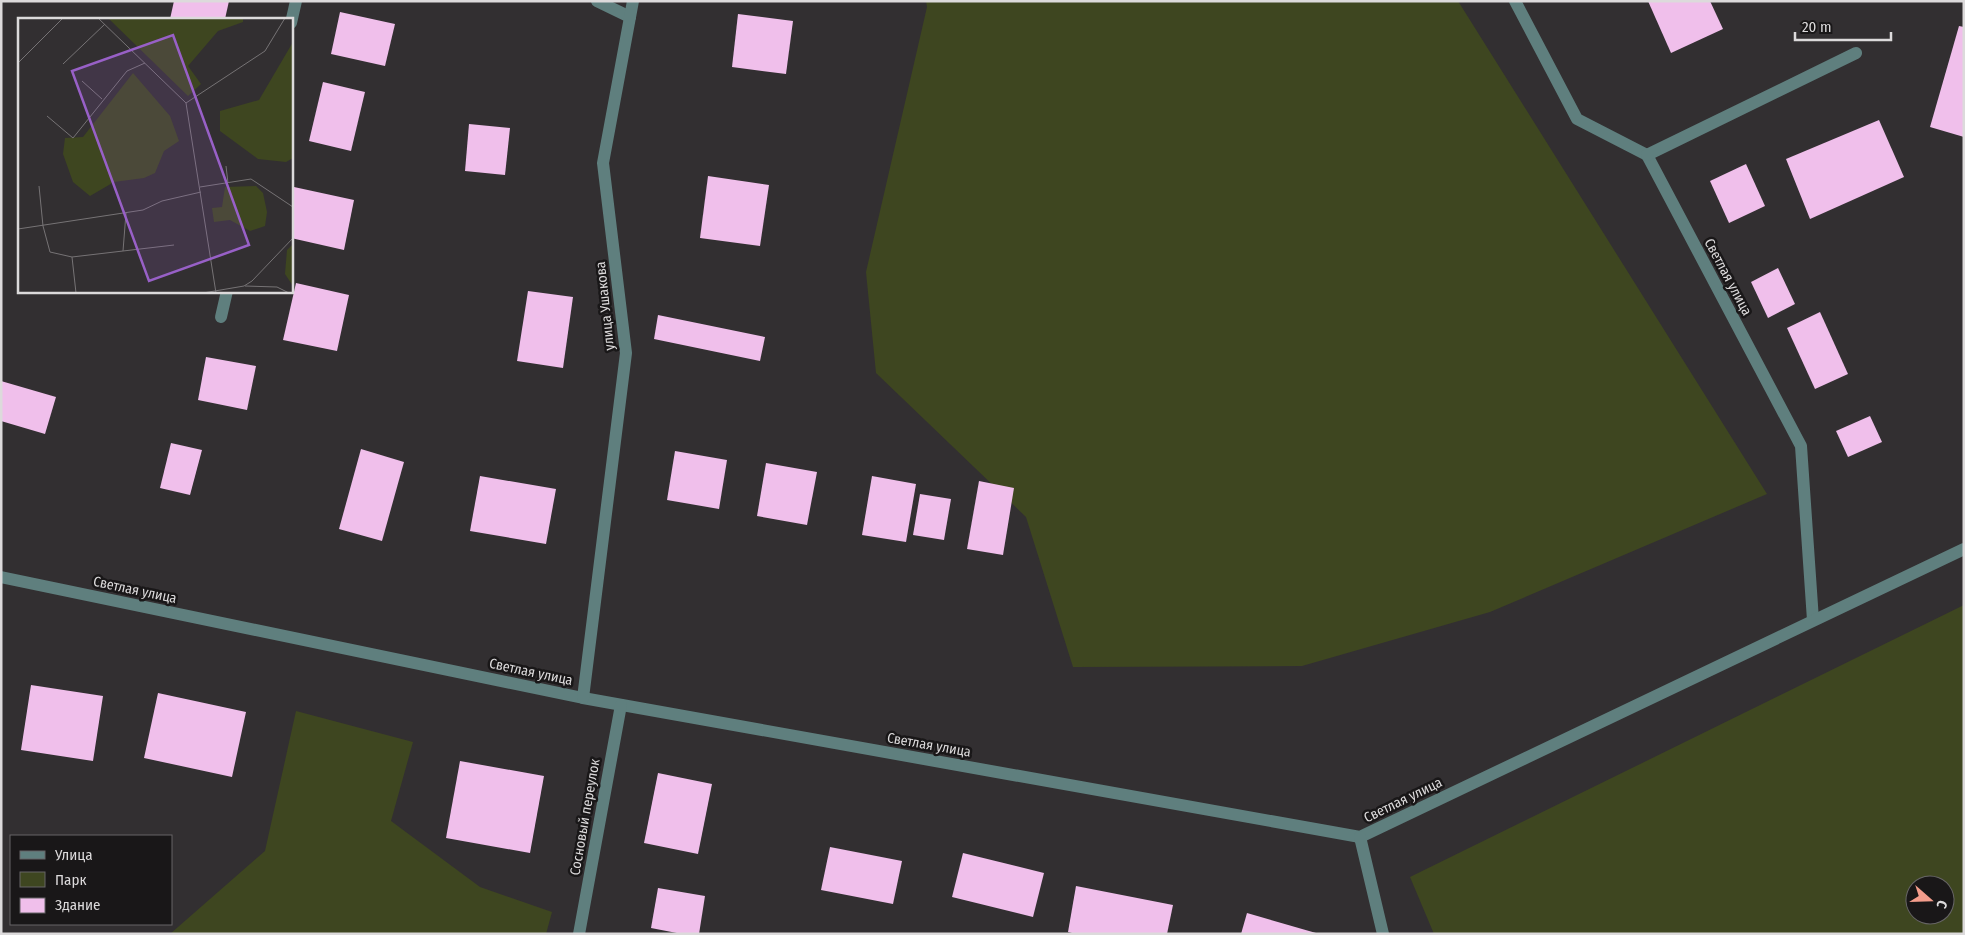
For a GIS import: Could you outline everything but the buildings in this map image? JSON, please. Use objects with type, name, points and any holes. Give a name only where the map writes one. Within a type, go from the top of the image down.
[{"type":"street","points":[[292,19],[296,1]]},
{"type":"street","points":[[597,1],[630,16]]},
{"type":"street","name":"улица Ушакова","points":[[583,698],[626,353],[603,163],[633,1]]},
{"type":"street","points":[[1515,1],[1577,118],[1646,156],[1856,53]]},
{"type":"street","name":"Светлая улица","points":[[1646,156],[1801,446],[1813,620]]},
{"type":"street","points":[[221,317],[227,292]]},
{"type":"street","name":"Светлая улица","points":[[1,577],[583,698],[1360,837],[1964,549]]},
{"type":"street","name":"Сосновый переулок","points":[[578,934],[621,705]]},
{"type":"street","points":[[1360,837],[1383,934]]},
{"type":"green space","points":[[926,1],[1458,1],[1767,494],[1490,612],[1302,666],[1073,667],[1026,517],[876,373],[866,272],[927,7]]},
{"type":"green space","points":[[1964,605],[1964,934],[1434,934],[1410,877]]},
{"type":"green space","points":[[296,711],[413,742],[391,821],[480,887],[552,912],[546,934],[170,934],[265,851]]}]
